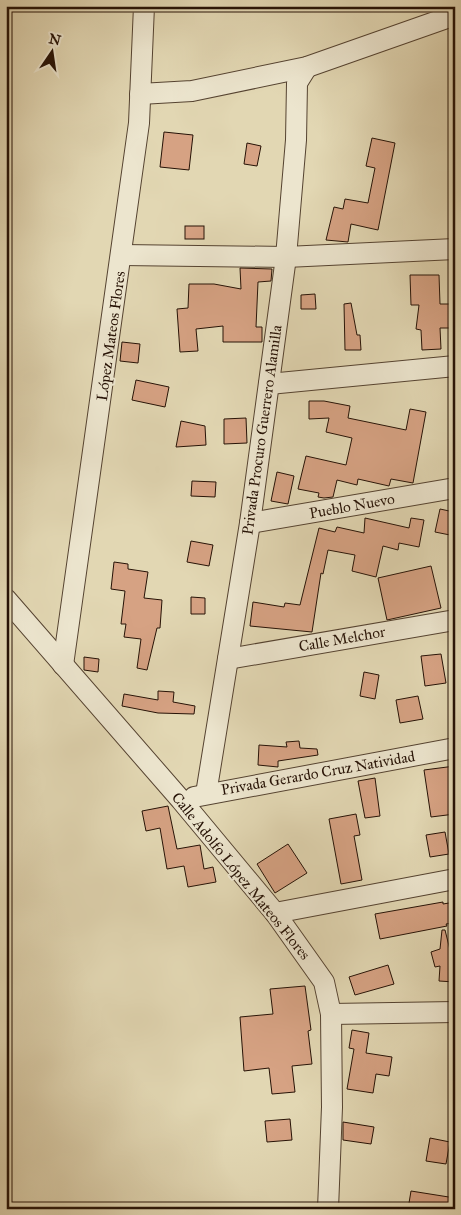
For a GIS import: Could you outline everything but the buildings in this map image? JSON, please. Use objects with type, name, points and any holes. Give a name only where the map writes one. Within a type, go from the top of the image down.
[{"type":"street","name":"López Mateos Flores","points":[[63,665],[139,123],[144,6]]},
{"type":"street","points":[[140,94],[192,91],[308,67],[455,15]]},
{"type":"street","name":"Privada Procuro Guerrero Alamilla","points":[[206,794],[250,523],[286,257],[296,140],[297,83],[308,67]]},
{"type":"street","points":[[122,255],[286,257],[455,249]]},
{"type":"street","points":[[269,384],[455,366]]},
{"type":"street","name":"Pueblo Nuevo","points":[[250,523],[455,488]]},
{"type":"street","name":"Calle Adolfo López Mateos Flores","points":[[6,599],[181,800],[275,913],[324,982],[331,1014],[332,1107],[328,1209]]},
{"type":"street","name":"Calle Melchor","points":[[228,659],[455,620]]},
{"type":"street","name":"Privada Gerardo Cruz Natividad","points":[[181,800],[455,748]]},
{"type":"street","points":[[275,913],[455,879]]},
{"type":"street","points":[[331,1014],[455,1012]]}]
